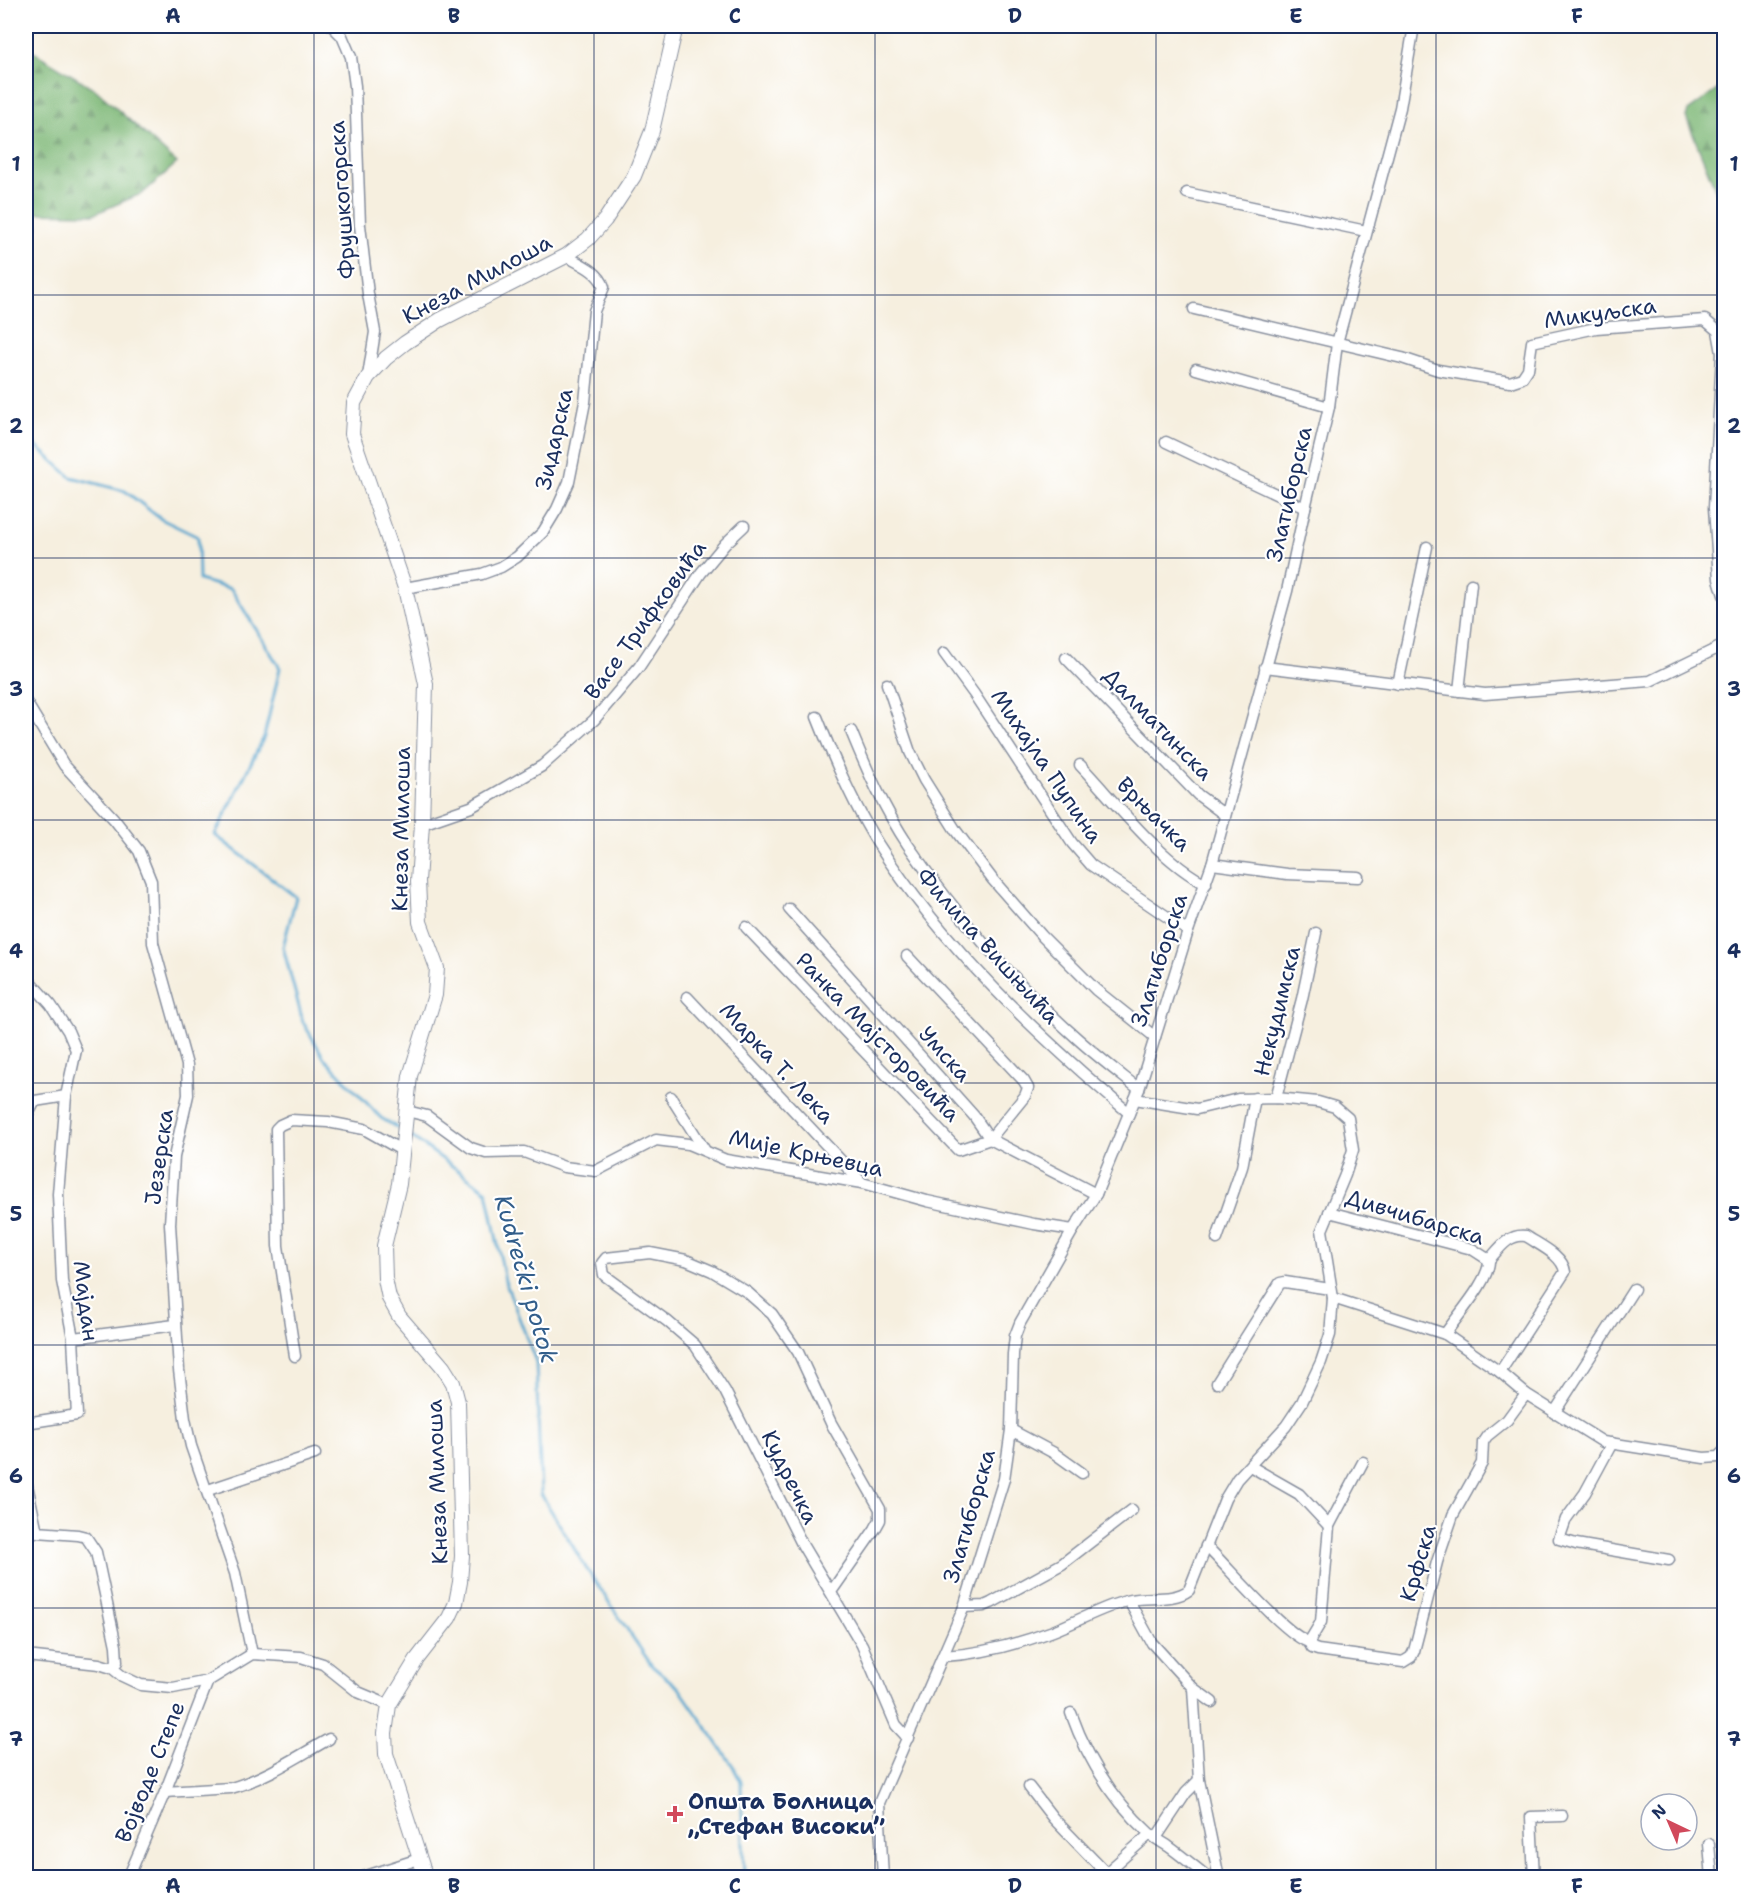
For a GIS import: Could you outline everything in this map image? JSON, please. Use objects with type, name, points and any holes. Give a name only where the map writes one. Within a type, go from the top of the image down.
[{"type":"street","name":"Фрушкогорска","points":[[332,26],[342,36],[351,57],[355,86],[360,225],[375,332],[368,377]]},
{"type":"street","name":"Кнеза Милоша","points":[[426,1878],[386,1755],[385,1733],[389,1705],[417,1659],[449,1618],[456,1603],[462,1556],[458,1402],[453,1383],[399,1316],[389,1298],[385,1279],[384,1246],[399,1184],[410,1076],[437,985],[437,968],[420,922],[418,881],[426,684],[405,588],[352,434],[354,403],[368,377],[405,342],[440,320],[566,256],[588,239],[605,220],[634,176],[652,131],[676,26]]},
{"type":"street","name":"Златиборска","points":[[883,1878],[879,1803],[964,1607],[1004,1479],[1011,1430],[1012,1353],[1015,1336],[1020,1323],[1073,1230],[1096,1194],[1137,1094],[1188,931],[1212,864],[1287,591],[1329,407],[1337,343],[1400,108],[1414,26]]},
{"type":"street","points":[[1187,193],[1366,231]]},
{"type":"street","name":"Зидарска","points":[[405,588],[482,574],[501,567],[517,557],[536,538],[557,508],[568,482],[585,402],[594,311],[604,287],[602,279],[597,274],[566,256]]},
{"type":"street","points":[[1194,309],[1337,343]]},
{"type":"street","name":"Микуљска","points":[[1337,343],[1402,358],[1438,370],[1510,382],[1522,378],[1528,369],[1532,342],[1596,328],[1705,320],[1718,331],[1722,353],[1714,508],[1719,579],[1725,595]]},
{"type":"street","points":[[1196,369],[1329,407]]},
{"type":"street","points":[[1166,442],[1305,508]]},
{"type":"street","name":"Васе Трифковића","points":[[422,824],[471,807],[542,766],[594,720],[639,668],[701,573],[744,526]]},
{"type":"street","points":[[1398,684],[1427,547]]},
{"type":"street","points":[[1459,691],[1471,585]]},
{"type":"street","points":[[1265,667],[1485,694],[1650,681],[1725,645]]},
{"type":"street","name":"Михајла Пупина","points":[[944,653],[974,694],[1072,843],[1091,865],[1188,931]]},
{"type":"street","name":"Далматинска","points":[[1066,658],[1198,795],[1225,815]]},
{"type":"street","points":[[887,684],[910,752],[924,780],[956,831],[993,880],[1042,936],[1096,990],[1155,1037]]},
{"type":"street","name":"Језерска","points":[[26,702],[64,765],[114,819],[139,851],[151,881],[153,943],[187,1065],[188,1095],[174,1157],[170,1224],[185,1419],[191,1446],[235,1573],[252,1654]]},
{"type":"street","name":"Филипа Вишњића","points":[[817,717],[857,806],[877,843],[913,895],[1028,1022],[1074,1066],[1129,1113]]},
{"type":"street","points":[[850,731],[880,796],[907,844],[952,904],[1032,996],[1137,1094],[1197,1109],[1255,1098],[1318,1102],[1335,1107],[1348,1118],[1353,1150],[1322,1230],[1331,1293],[1330,1335],[1321,1362],[1302,1402],[1286,1426],[1237,1479],[1225,1499],[1189,1590],[1182,1596],[1129,1601],[1099,1610],[1052,1631],[1007,1646],[970,1655],[944,1656]]},
{"type":"street","name":"Врњачка","points":[[1080,765],[1172,861],[1189,876],[1206,884]]},
{"type":"street","points":[[1212,864],[1287,874],[1358,878]]},
{"type":"street","name":"Умска","points":[[789,909],[974,1116],[990,1139],[1096,1194]]},
{"type":"street","name":"Ранка Мајсторовића","points":[[746,927],[958,1150],[990,1139]]},
{"type":"street","name":"Некудимска","points":[[1276,1098],[1302,999],[1316,933]]},
{"type":"street","points":[[907,956],[1028,1088],[1025,1096],[990,1139]]},
{"type":"street","name":"Мајдан","points":[[26,977],[51,1005],[68,1031],[76,1050],[66,1096],[58,1194],[62,1281],[72,1338],[77,1415],[26,1423]]},
{"type":"street","name":"Марка Т. Лека","points":[[687,997],[862,1183]]},
{"type":"street","points":[[26,1118],[30,1099],[66,1096]]},
{"type":"street","points":[[671,1097],[704,1149]]},
{"type":"street","points":[[1218,1239],[1242,1167],[1255,1098]]},
{"type":"street","name":"Мије Крњевца","points":[[407,1112],[427,1116],[471,1148],[486,1153],[524,1152],[564,1167],[596,1171],[656,1140],[688,1144],[726,1160],[862,1183],[927,1201],[1073,1230]]},
{"type":"street","points":[[295,1356],[278,1246],[274,1136],[276,1129],[279,1125],[291,1120],[328,1122],[404,1139]]},
{"type":"street","name":"Дивчибарска","points":[[1329,1212],[1472,1250],[1489,1260]]},
{"type":"street","points":[[1445,1334],[1478,1289],[1489,1267],[1489,1260],[1509,1239],[1517,1235],[1523,1236],[1560,1259],[1565,1272],[1500,1372]]},
{"type":"street","name":"Кудречка","points":[[831,1592],[880,1520],[880,1509],[831,1423],[798,1352],[772,1314],[747,1292],[712,1271],[686,1260],[650,1253],[606,1258],[602,1263],[604,1275],[667,1321],[694,1345],[725,1391],[803,1546],[862,1645],[896,1725],[908,1738]]},
{"type":"street","points":[[1217,1383],[1280,1283],[1285,1282],[1331,1293],[1445,1334],[1500,1372],[1526,1394],[1604,1442],[1704,1458],[1718,1457],[1725,1450]]},
{"type":"street","points":[[1554,1413],[1634,1289]]},
{"type":"street","points":[[72,1338],[176,1325]]},
{"type":"street","name":"Крфска","points":[[1206,1545],[1281,1623],[1302,1640],[1309,1642],[1312,1648],[1403,1662],[1414,1651],[1437,1562],[1453,1515],[1482,1463],[1484,1442],[1487,1436],[1507,1420],[1526,1394]]},
{"type":"street","points":[[1011,1430],[1054,1453],[1082,1473]]},
{"type":"street","points":[[1612,1443],[1585,1493],[1566,1519],[1559,1539],[1669,1560]]},
{"type":"street","points":[[208,1490],[315,1454]]},
{"type":"street","points":[[1309,1642],[1321,1622],[1329,1526],[1363,1462]]},
{"type":"street","points":[[1250,1466],[1299,1494],[1329,1526]]},
{"type":"street","points":[[26,1480],[31,1531],[87,1537],[96,1552],[116,1646],[117,1662],[112,1668]]},
{"type":"street","points":[[964,1607],[991,1604],[1062,1564],[1132,1510]]},
{"type":"street","points":[[1129,1601],[1152,1643],[1193,1688],[1212,1702]]},
{"type":"street","points":[[26,1656],[99,1664],[112,1668],[122,1676],[141,1685],[173,1688],[208,1681],[252,1654],[301,1657],[323,1664],[358,1692],[389,1705]]},
{"type":"street","name":"Војводе Степе","points":[[128,1878],[165,1792],[208,1681]]},
{"type":"street","points":[[1193,1688],[1199,1780],[1219,1878]]},
{"type":"street","points":[[1071,1713],[1086,1750],[1103,1779],[1153,1836],[1209,1878]]},
{"type":"street","points":[[165,1792],[241,1786],[259,1779],[329,1739]]},
{"type":"street","points":[[1029,1787],[1053,1818],[1106,1873],[1153,1836],[1199,1780]]},
{"type":"street","points":[[1534,1878],[1531,1817],[1562,1816]]},
{"type":"street","points":[[1709,1844],[1712,1878]]},
{"type":"street","points":[[360,1878],[419,1859]]},
{"type":"green space","points":[[26,44],[32,51],[95,89],[177,163],[143,193],[94,214],[26,213]]},
{"type":"green space","points":[[1724,85],[1724,211],[1686,117],[1688,111]]},
{"type":"water","points":[[26,215],[34,219],[38,227],[36,233],[26,234]]},
{"type":"waterway","name":"Kudrečki potok","points":[[26,437],[71,477],[125,491],[161,519],[198,537],[199,580],[231,589],[280,668],[264,737],[215,835],[296,897],[283,947],[303,1022],[324,1058],[381,1118],[401,1130]]},
{"type":"waterway","name":"Kudrečki potok","points":[[409,1135],[487,1191],[505,1281],[536,1362],[541,1494],[586,1568],[652,1666],[679,1688],[733,1766],[741,1782],[744,1878]]},
{"type":"place","name":"Општа Болница „Стефан Високи”","points":[[675,1814]]}]
